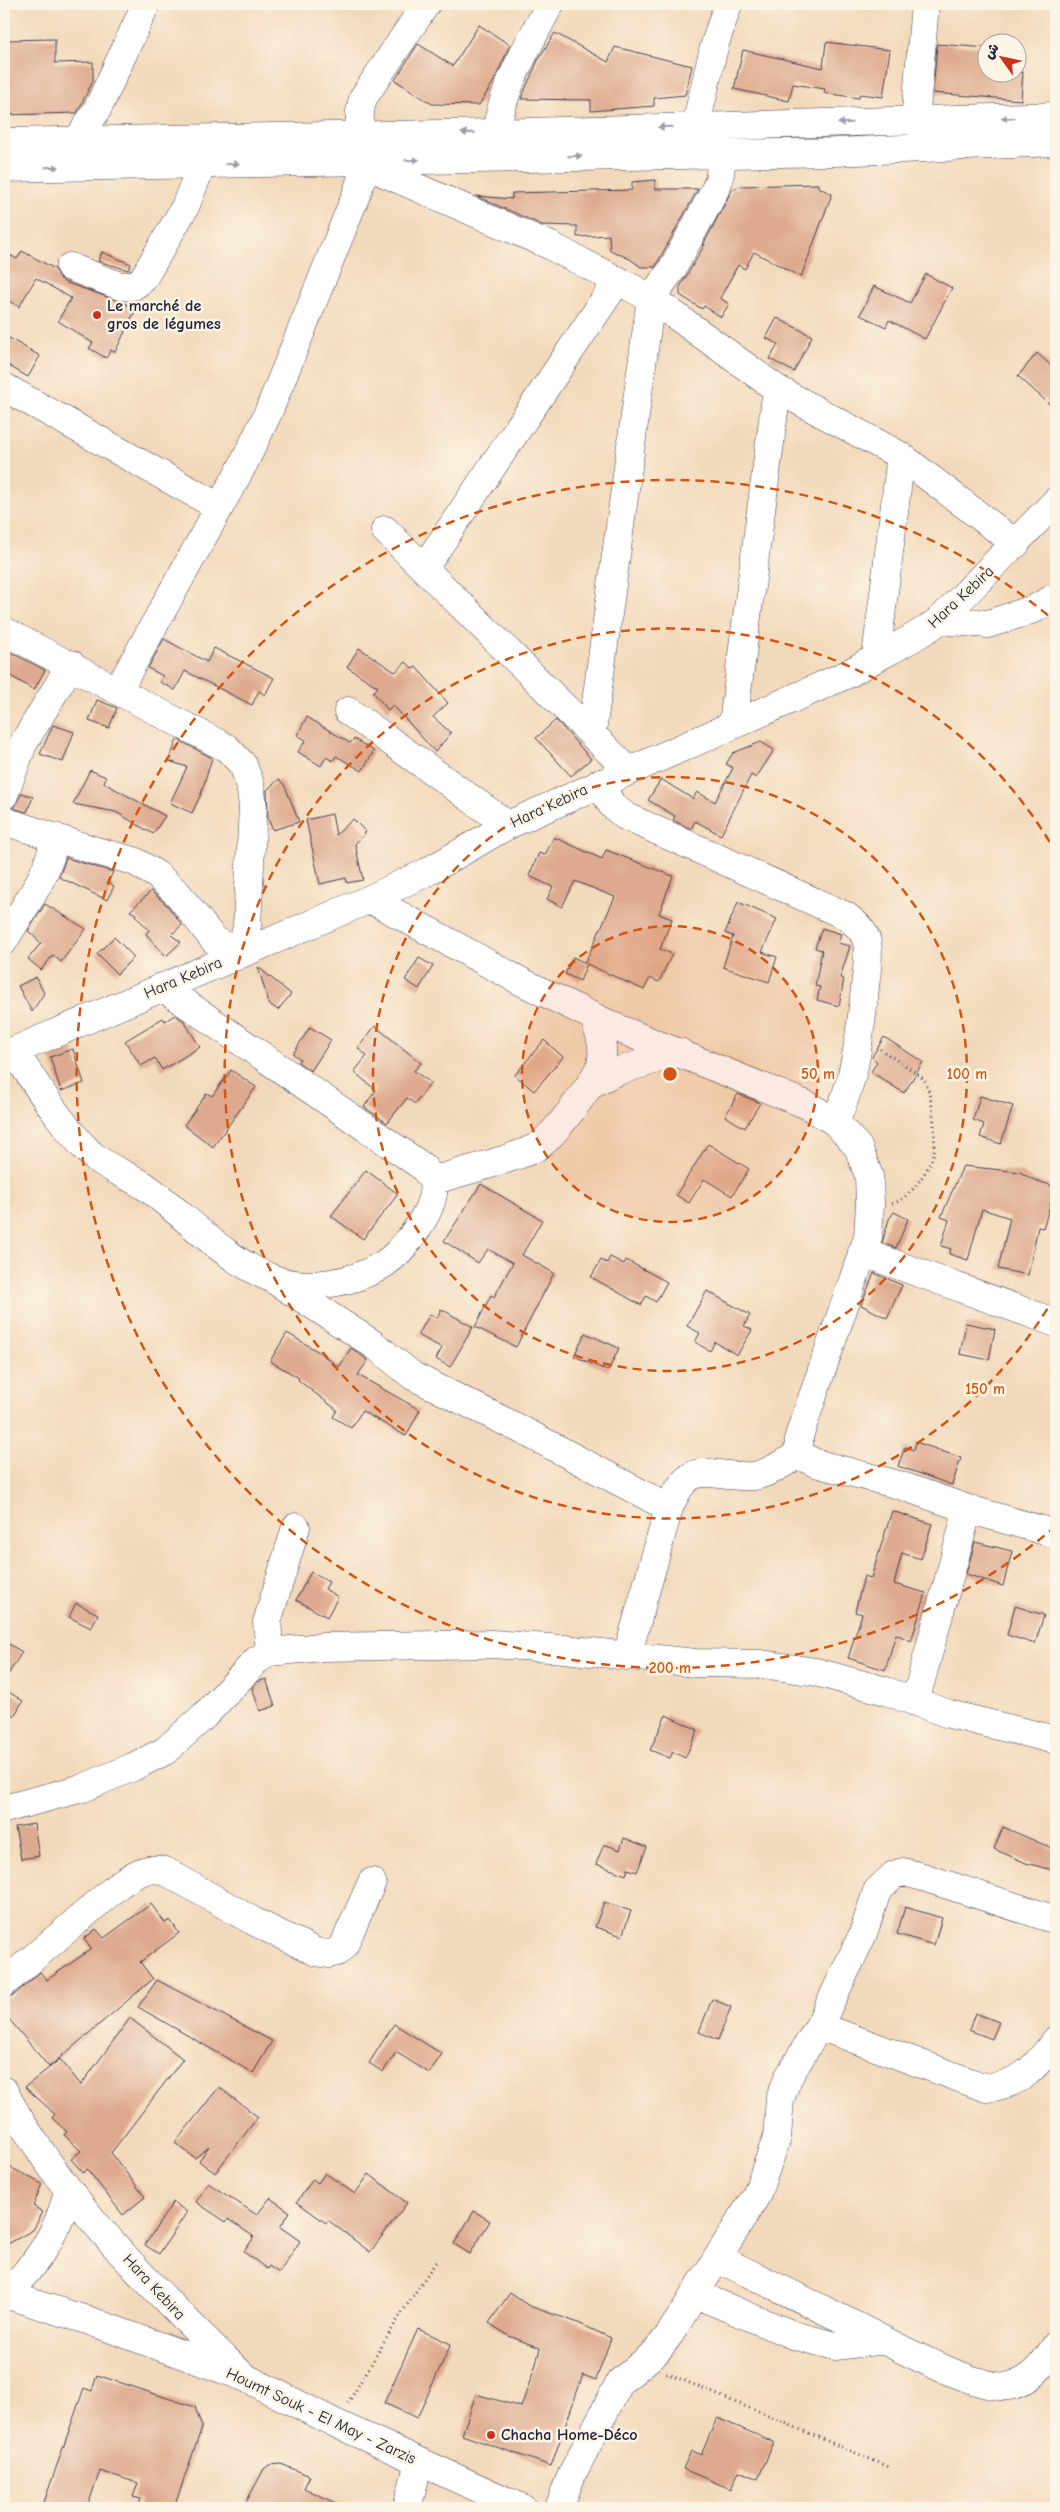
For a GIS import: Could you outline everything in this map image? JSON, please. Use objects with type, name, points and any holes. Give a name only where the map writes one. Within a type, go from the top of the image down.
[{"type":"street","points":[[78,140],[98,108],[146,4]]},
{"type":"street","points":[[118,690],[244,463],[268,414],[358,190],[362,175],[359,162],[359,134],[360,110],[363,98],[426,4]]},
{"type":"street","points":[[496,133],[500,108],[512,78],[550,4]]},
{"type":"street","points":[[696,125],[712,56],[728,4]]},
{"type":"street","points":[[915,122],[925,4]]},
{"type":"street","points":[[4,142],[359,134],[496,133],[696,125],[915,122],[1056,116]]},
{"type":"street","points":[[4,168],[835,152],[1056,142]]},
{"type":"street","points":[[592,732],[651,298],[671,271],[713,194],[719,180],[723,154]]},
{"type":"street","points":[[359,162],[551,246],[651,298],[777,389],[901,456],[1016,544]]},
{"type":"street","points":[[70,266],[120,286],[133,286],[143,279],[185,207],[202,164]]},
{"type":"street","points":[[424,568],[618,280]]},
{"type":"street","points":[[4,386],[219,507]]},
{"type":"street","points":[[733,723],[777,389]]},
{"type":"street","points":[[876,657],[901,456]]},
{"type":"street","name":"Hara Kebira","points":[[9,1053],[370,899],[427,872],[508,825],[733,723],[848,674],[876,657],[919,636],[940,620],[1056,501]]},
{"type":"street","points":[[385,530],[592,732],[628,770]]},
{"type":"street","points":[[940,620],[988,624],[1034,609],[1056,597]]},
{"type":"street","points":[[4,632],[71,664],[227,748],[243,765],[250,784],[253,806],[247,926],[241,954],[214,940],[178,894],[157,875],[134,861],[96,851],[4,821]]},
{"type":"street","points":[[4,795],[23,744],[71,664]]},
{"type":"street","points":[[348,711],[508,825]]},
{"type":"street","points":[[599,783],[612,805],[624,816],[846,916],[861,928],[867,941],[868,957],[861,1036],[845,1101],[835,1122]]},
{"type":"street","points":[[7,926],[35,890],[52,853],[55,837]]},
{"type":"street","points":[[370,899],[522,982],[617,1028],[807,1105],[835,1122],[858,1147],[869,1176],[868,1237],[799,1436],[799,1454]]},
{"type":"street","points":[[162,987],[423,1167],[433,1181],[434,1193],[422,1222],[385,1263],[356,1276],[334,1282],[295,1284],[271,1278]]},
{"type":"street","points":[[433,1181],[538,1148],[553,1133],[591,1084],[601,1064],[602,1050],[593,1016]]},
{"type":"street","points":[[591,1084],[615,1072],[680,1052]]},
{"type":"street","points":[[9,1053],[60,1120],[92,1155],[148,1189],[205,1236],[242,1262],[271,1278],[373,1344],[414,1376],[583,1461],[669,1508]]},
{"type":"street","points":[[862,1252],[1056,1323]]},
{"type":"street","points":[[627,1656],[669,1508],[678,1488],[688,1476],[711,1472],[753,1476],[771,1471],[799,1454]]},
{"type":"street","points":[[799,1454],[815,1463],[899,1485],[968,1509],[1056,1534]]},
{"type":"street","points":[[915,1702],[968,1509]]},
{"type":"street","points":[[270,1652],[267,1622],[296,1527]]},
{"type":"street","points":[[4,1809],[83,1788],[165,1751],[204,1716],[257,1660],[270,1652],[358,1645],[492,1644],[695,1663],[762,1664],[816,1672],[886,1691],[949,1714],[1056,1740]]},
{"type":"street","points":[[4,1984],[120,1884],[139,1871],[152,1868],[165,1871],[253,1921],[316,1952],[328,1954],[337,1952],[344,1945],[372,1882]]},
{"type":"street","points":[[558,2508],[572,2474],[620,2382],[656,2352],[670,2334],[756,2196],[777,2138],[780,2098],[788,2078],[819,2026],[863,1934],[877,1891],[894,1875],[903,1872],[1056,1920]]},
{"type":"street","points":[[819,2026],[986,2088],[1006,2086],[1022,2077],[1041,2059],[1056,2040]]},
{"type":"street","name":"Hara Kebira","points":[[4,2091],[12,2109],[68,2192],[183,2318],[244,2377]]},
{"type":"street","points":[[5,2294],[23,2278],[52,2238],[62,2216],[68,2192]]},
{"type":"street","points":[[717,2258],[940,2368],[988,2384],[1008,2386],[1034,2373],[1046,2361],[1056,2345]]},
{"type":"street","name":"Houmt Souk - El May - Zarzis","points":[[5,2294],[244,2377],[337,2424],[522,2508]]},
{"type":"street","points":[[695,2294],[793,2335],[835,2346],[884,2340]]},
{"type":"street","points":[[406,2508],[419,2462]]},
{"type":"path","points":[[861,1036],[924,1080],[933,1110],[934,1154],[911,1192],[896,1203],[870,1204]]},
{"type":"path","points":[[337,2424],[370,2364],[437,2260]]},
{"type":"path","points":[[641,2363],[889,2467]]},
{"type":"building","points":[[479,25],[510,45],[494,81],[479,105],[432,104],[395,80],[418,44],[453,66]]},
{"type":"building","points":[[555,33],[608,62],[615,47],[692,66],[685,95],[654,98],[654,106],[591,111],[591,100],[521,99],[539,58]]},
{"type":"building","points":[[55,39],[55,63],[93,62],[93,81],[77,113],[5,115],[4,40]]},
{"type":"building","points":[[826,42],[890,50],[883,97],[860,94],[859,98],[824,93],[825,89],[793,84],[789,101],[734,89],[743,50],[823,68]]},
{"type":"building","points":[[937,44],[978,47],[978,82],[1022,82],[1021,100],[933,93]]},
{"type":"building","points":[[655,180],[655,189],[698,189],[655,267],[641,267],[630,259],[610,250],[609,235],[577,237],[577,226],[542,225],[476,196],[512,199],[512,193],[632,190],[632,182]]},
{"type":"building","points":[[818,184],[818,187],[832,194],[801,277],[754,252],[745,269],[738,265],[720,298],[729,304],[721,317],[704,306],[702,309],[680,295],[680,287],[705,244],[703,245],[732,190],[741,186]]},
{"type":"building","name":"Le marché de gros de légumes","points":[[22,251],[55,269],[58,276],[64,282],[122,302],[136,309],[115,352],[111,350],[106,358],[89,348],[93,343],[58,321],[71,298],[36,278],[19,307],[4,298],[4,252],[17,259]]},
{"type":"building","points":[[102,252],[131,264],[128,270],[98,261]]},
{"type":"building","points":[[926,274],[952,288],[925,339],[889,320],[886,327],[860,315],[874,286],[910,303]]},
{"type":"building","points":[[777,318],[812,336],[794,372],[770,359],[778,344],[766,338]]},
{"type":"building","points":[[4,335],[40,356],[28,377],[4,363]]},
{"type":"building","points":[[1037,353],[1056,370],[1056,410],[1018,376]]},
{"type":"building","points":[[164,639],[207,662],[214,648],[274,678],[265,695],[259,691],[252,705],[185,671],[175,690],[160,682],[163,676],[148,668]]},
{"type":"building","points":[[359,648],[395,672],[406,662],[413,669],[416,667],[448,703],[433,717],[451,733],[435,752],[393,705],[388,710],[373,692],[378,687],[347,667]]},
{"type":"building","points":[[4,649],[45,670],[34,690],[4,672]]},
{"type":"building","points":[[97,700],[117,708],[109,728],[89,721]]},
{"type":"building","points":[[307,717],[350,743],[354,739],[374,751],[362,771],[336,756],[333,761],[326,757],[321,766],[298,752],[306,740],[297,735]]},
{"type":"building","points":[[556,720],[591,759],[571,776],[536,738]]},
{"type":"building","points":[[53,725],[74,732],[63,762],[40,754]]},
{"type":"building","points":[[177,739],[212,758],[201,794],[192,813],[170,803],[187,767],[169,761]]},
{"type":"building","points":[[761,742],[774,750],[756,778],[751,775],[721,835],[695,821],[691,829],[673,820],[675,816],[648,800],[661,779],[693,799],[697,792],[715,802],[733,768],[726,764],[733,753]]},
{"type":"building","points":[[90,770],[106,777],[104,783],[165,816],[153,834],[116,812],[73,804]]},
{"type":"building","points":[[279,779],[285,786],[299,822],[273,830],[268,819],[267,790]]},
{"type":"building","points":[[22,793],[33,797],[27,812],[13,808]]},
{"type":"building","points":[[332,814],[336,835],[353,819],[366,832],[355,844],[363,880],[347,883],[346,878],[320,884],[306,820]]},
{"type":"building","points":[[554,837],[602,859],[606,850],[673,876],[659,914],[672,919],[660,949],[672,954],[659,982],[650,978],[644,990],[587,964],[580,981],[565,974],[573,957],[585,963],[615,897],[575,881],[562,907],[547,899],[553,887],[529,876],[539,853],[545,855]]},
{"type":"building","points":[[66,858],[113,872],[108,882],[114,886],[107,900],[59,877]]},
{"type":"building","points":[[151,891],[167,905],[182,925],[171,935],[181,942],[166,956],[146,934],[149,930],[136,914],[130,911]]},
{"type":"building","points":[[738,902],[777,919],[762,952],[777,957],[769,982],[723,967],[733,936],[725,933]]},
{"type":"building","points":[[45,904],[86,929],[61,962],[53,955],[41,970],[28,959],[41,943],[28,931]]},
{"type":"building","points":[[822,928],[841,934],[838,943],[850,946],[840,978],[844,979],[839,1006],[817,1000],[820,987],[815,986],[822,950],[815,948]]},
{"type":"building","points":[[114,937],[134,957],[117,974],[97,954]]},
{"type":"building","points":[[419,958],[433,966],[419,989],[405,980]]},
{"type":"building","points":[[258,967],[291,994],[278,1010],[269,1004]]},
{"type":"building","points":[[36,977],[44,993],[32,1012],[18,986]]},
{"type":"building","points":[[175,1015],[184,1021],[200,1047],[162,1070],[155,1058],[141,1066],[125,1041],[163,1018],[165,1021]]},
{"type":"building","points":[[375,1026],[421,1063],[414,1071],[431,1083],[415,1104],[407,1098],[387,1123],[364,1107],[376,1090],[354,1072],[367,1056],[358,1048]]},
{"type":"building","points":[[310,1027],[331,1040],[311,1071],[298,1062],[300,1059],[293,1054]]},
{"type":"building","points":[[884,1037],[923,1062],[904,1093],[871,1072],[877,1062],[872,1057]]},
{"type":"building","points":[[544,1040],[563,1057],[534,1091],[515,1075]]},
{"type":"building","points":[[73,1049],[84,1083],[61,1091],[50,1057]]},
{"type":"building","points":[[231,1070],[256,1087],[213,1147],[184,1125],[207,1093],[212,1096]]},
{"type":"building","points":[[738,1094],[760,1103],[745,1128],[725,1116]]},
{"type":"building","points":[[980,1096],[1013,1106],[1001,1144],[980,1137],[984,1124],[973,1120]]},
{"type":"building","points":[[708,1144],[749,1169],[732,1196],[704,1179],[689,1203],[676,1195]]},
{"type":"building","points":[[963,1166],[1020,1172],[1032,1179],[1056,1187],[1043,1228],[1038,1227],[1028,1275],[998,1269],[1010,1218],[982,1209],[968,1260],[949,1254],[951,1249],[941,1246],[949,1220],[941,1217]]},
{"type":"building","points":[[366,1170],[398,1194],[363,1239],[331,1216]]},
{"type":"building","points":[[481,1184],[542,1220],[522,1255],[554,1273],[516,1347],[475,1327],[491,1295],[494,1297],[513,1263],[488,1249],[478,1263],[444,1241]]},
{"type":"building","points":[[894,1212],[908,1219],[896,1248],[882,1243],[889,1219]]},
{"type":"building","points":[[610,1257],[624,1264],[626,1260],[667,1282],[656,1302],[646,1296],[641,1305],[591,1277],[601,1260],[607,1263]]},
{"type":"building","points":[[874,1273],[902,1285],[887,1318],[861,1305]]},
{"type":"building","points":[[707,1291],[750,1315],[744,1326],[752,1330],[737,1355],[715,1342],[710,1351],[695,1342],[700,1333],[687,1326]]},
{"type":"building","points":[[441,1309],[473,1327],[450,1367],[436,1359],[442,1348],[418,1335],[430,1314],[437,1318]]},
{"type":"building","points":[[966,1323],[995,1329],[989,1360],[960,1354]]},
{"type":"building","points":[[287,1333],[319,1352],[339,1367],[351,1348],[368,1360],[358,1375],[420,1410],[406,1436],[362,1411],[351,1428],[333,1417],[337,1410],[298,1380],[299,1378],[270,1361]]},
{"type":"building","points":[[585,1333],[619,1348],[608,1371],[574,1356]]},
{"type":"building","points":[[916,1442],[961,1458],[952,1485],[898,1466],[905,1447],[914,1450]]},
{"type":"building","points":[[892,1511],[932,1524],[921,1559],[902,1553],[894,1584],[926,1593],[911,1641],[896,1634],[885,1670],[848,1658],[862,1614],[855,1612],[864,1576],[871,1578]]},
{"type":"building","points":[[975,1542],[1012,1551],[1003,1586],[966,1574]]},
{"type":"building","points":[[311,1572],[329,1582],[325,1589],[338,1597],[327,1617],[296,1600]]},
{"type":"building","points":[[76,1603],[98,1614],[91,1628],[69,1617]]},
{"type":"building","points":[[1015,1606],[1044,1615],[1035,1644],[1007,1635]]},
{"type":"building","points":[[4,1641],[22,1652],[4,1681]]},
{"type":"building","points":[[266,1679],[275,1706],[260,1711],[252,1688],[257,1682]]},
{"type":"building","points":[[4,1689],[23,1701],[14,1716],[4,1709]]},
{"type":"building","points":[[666,1715],[698,1730],[685,1758],[673,1752],[670,1758],[650,1750]]},
{"type":"building","points":[[34,1824],[39,1856],[21,1859],[15,1827]]},
{"type":"building","points":[[1003,1827],[1056,1850],[1056,1871],[1026,1863],[994,1849]]},
{"type":"building","points":[[624,1838],[647,1847],[637,1872],[628,1869],[626,1875],[596,1864],[604,1844],[620,1850]]},
{"type":"building","points":[[604,1902],[631,1911],[622,1936],[595,1927]]},
{"type":"building","points":[[151,1904],[165,1923],[170,1920],[179,1933],[140,1962],[153,1979],[49,2067],[4,2013],[4,1998],[14,1995],[40,1972],[47,1980],[91,1949],[84,1939],[96,1929],[104,1938]]},
{"type":"building","points":[[905,1907],[942,1918],[934,1945],[897,1934]]},
{"type":"building","points":[[157,1980],[272,2041],[253,2073],[138,2007]]},
{"type":"building","points":[[712,1999],[731,2007],[718,2040],[699,2032]]},
{"type":"building","points":[[975,2013],[999,2022],[992,2039],[969,2030]]},
{"type":"building","points":[[130,2018],[183,2059],[111,2153],[145,2197],[123,2215],[87,2169],[83,2173],[71,2159],[81,2151],[64,2135],[67,2132],[52,2118],[55,2114],[25,2087],[60,2059],[81,2085]]},
{"type":"building","points":[[394,2024],[442,2054],[429,2073],[396,2052],[383,2072],[369,2063]]},
{"type":"building","points":[[219,2087],[258,2117],[215,2173],[199,2161],[209,2147],[195,2158],[175,2143]]},
{"type":"building","points":[[10,2167],[42,2184],[33,2206],[43,2212],[33,2230],[4,2246],[4,2179]]},
{"type":"building","points":[[325,2173],[355,2194],[369,2174],[407,2203],[370,2252],[328,2220],[326,2223],[297,2202],[313,2179],[318,2183]]},
{"type":"building","points":[[208,2183],[257,2215],[270,2198],[290,2212],[280,2227],[300,2241],[279,2273],[269,2266],[267,2269],[244,2252],[254,2237],[228,2219],[226,2222],[196,2202]]},
{"type":"building","points":[[173,2202],[187,2212],[159,2254],[145,2245]]},
{"type":"building","points":[[474,2211],[490,2221],[470,2254],[454,2244]]},
{"type":"building","points":[[510,2293],[529,2306],[576,2322],[611,2338],[596,2380],[583,2375],[551,2466],[462,2435],[476,2394],[521,2407],[536,2364],[540,2348],[509,2336],[489,2323]]},
{"type":"building","points":[[418,2329],[451,2344],[417,2418],[384,2403]]},
{"type":"building","points":[[97,2375],[195,2407],[202,2427],[174,2508],[138,2508],[141,2499],[133,2497],[138,2483],[100,2471],[87,2508],[42,2508],[84,2388],[92,2391]]},
{"type":"building","points":[[717,2418],[774,2442],[758,2479],[739,2471],[731,2489],[683,2469],[691,2451],[701,2455]]},
{"type":"building","points":[[281,2464],[310,2476],[304,2488],[346,2508],[243,2508],[264,2469],[269,2465]]},
{"type":"place","name":"Le marché de gros de légumes","points":[[97,315]]},
{"type":"place","name":"Chacha Home-Déco","points":[[491,2435]]}]
